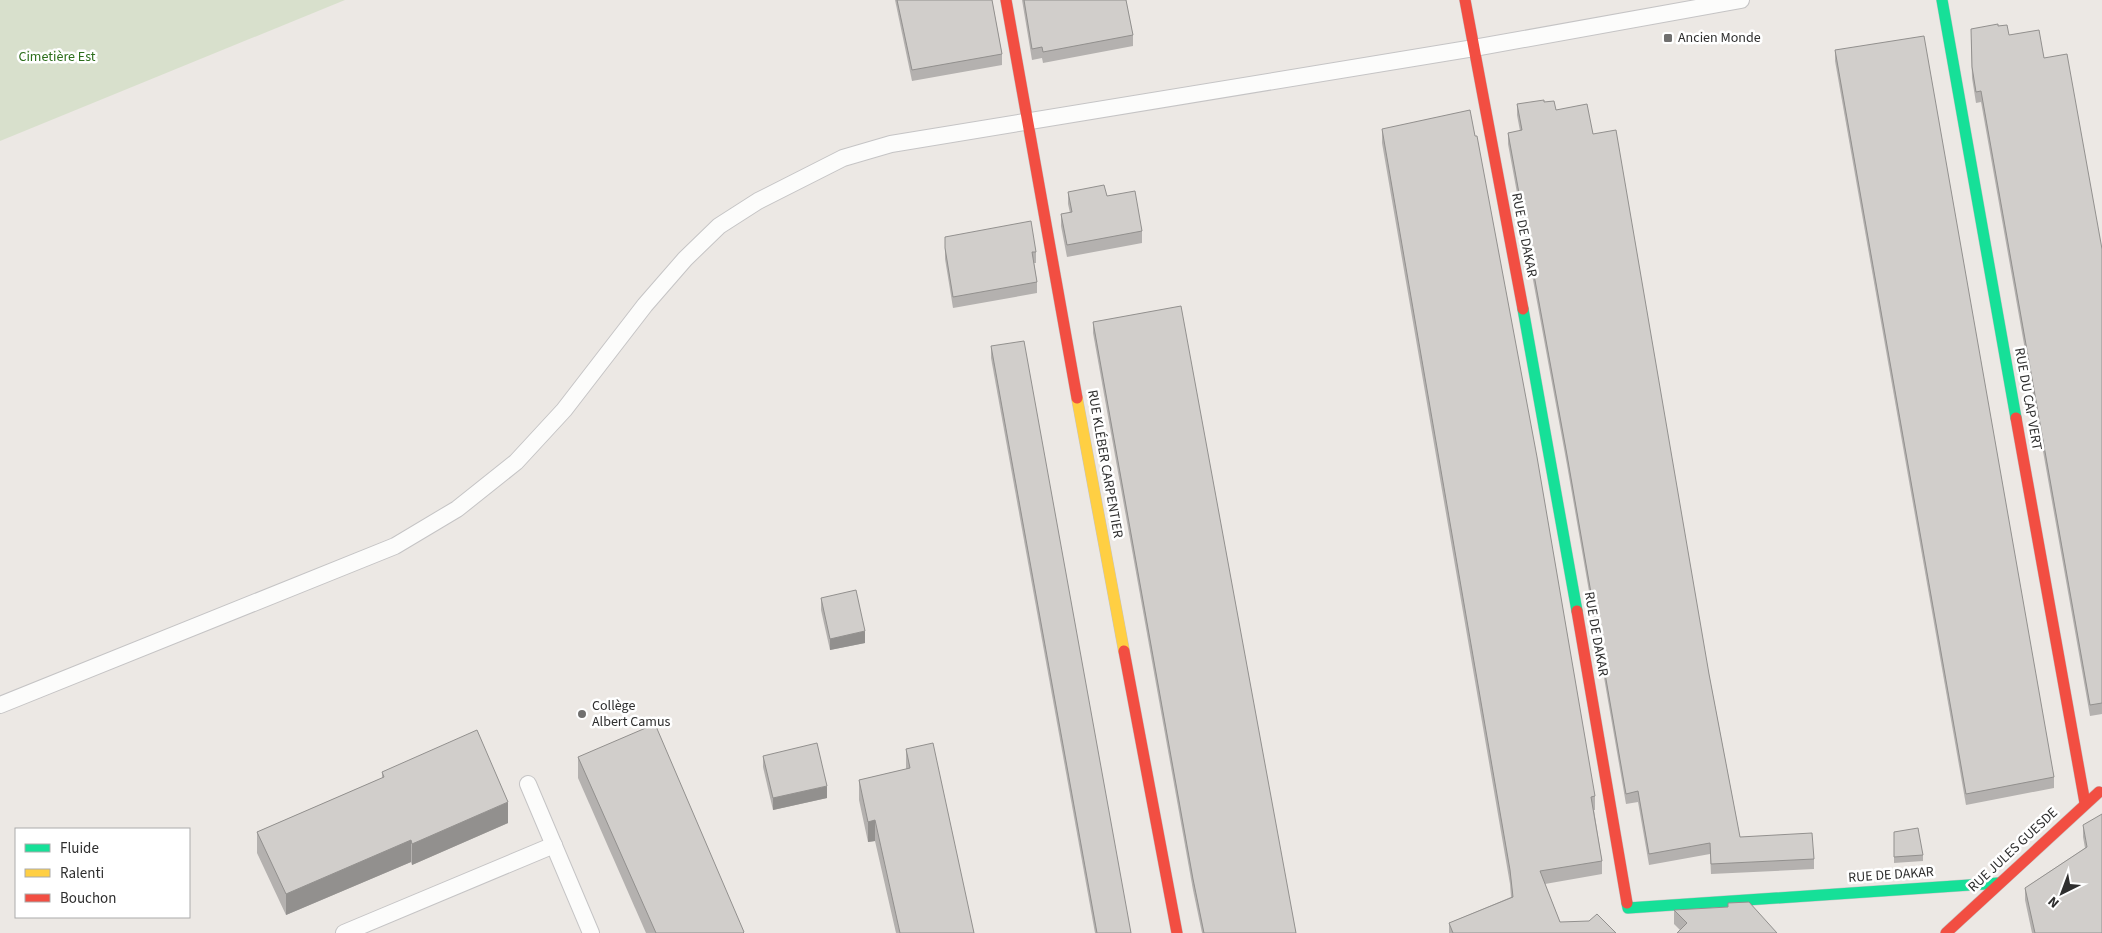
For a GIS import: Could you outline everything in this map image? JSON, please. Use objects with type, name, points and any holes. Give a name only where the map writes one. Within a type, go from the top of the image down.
[{"type":"street","name":"RUE KLÉBER CARPENTIER","points":[[1006,0],[1176,933]]},
{"type":"street","name":"RUE DE DAKAR","points":[[1465,0],[1552,468],[1628,908],[1999,883]]},
{"type":"street","name":"RUE DU CAP VERT","points":[[1942,0],[2085,803]]},
{"type":"street","name":"RUE JULES GUESDE","points":[[1946,933],[2085,803],[2102,790]]},
{"type":"lane","points":[[0,706],[395,546],[457,509],[516,462],[564,410],[645,305],[685,259],[719,226],[758,201],[843,158],[891,144],[1474,48],[1741,0]]},
{"type":"lane","points":[[528,784],[591,933]]},
{"type":"lane","points":[[344,933],[554,846]]},
{"type":"green space","name":"Cimetière Est","points":[[0,0],[345,0],[0,141]]},
{"type":"building","points":[[897,0],[992,0],[1002,54],[912,70]]},
{"type":"building","points":[[1024,0],[1126,0],[1133,35],[1043,52],[1042,47],[1032,49]]},
{"type":"building","points":[[1998,24],[1998,26],[2007,25],[2009,35],[2039,30],[2044,58],[2067,54],[2102,249],[2102,703],[2090,705],[1981,91],[1976,92],[1972,67],[1971,29]]},
{"type":"building","points":[[1924,36],[2054,777],[1966,794],[1835,50]]},
{"type":"building","points":[[1544,100],[1544,102],[1554,101],[1556,110],[1587,104],[1593,134],[1616,130],[1709,674],[1740,837],[1812,833],[1814,859],[1711,864],[1710,843],[1649,854],[1638,791],[1626,794],[1508,133],[1522,130],[1517,104]]},
{"type":"building","points":[[1470,110],[1475,136],[1477,136],[1537,457],[1595,796],[1591,797],[1602,861],[1540,871],[1560,922],[1589,921],[1597,914],[1616,933],[1453,933],[1449,923],[1513,897],[1510,870],[1382,129]]},
{"type":"building","points":[[1104,185],[1107,196],[1135,191],[1142,231],[1067,245],[1061,214],[1072,212],[1068,192]]},
{"type":"building","points":[[1031,221],[1036,252],[1032,252],[1037,282],[953,297],[945,237]]},
{"type":"building","points":[[1181,306],[1296,933],[1204,933],[1193,879],[1093,322]]},
{"type":"building","points":[[1024,341],[1131,933],[1097,933],[991,346]]},
{"type":"building","points":[[856,590],[865,631],[830,639],[821,598]]},
{"type":"building","points":[[655,724],[743,933],[656,933],[578,757]]},
{"type":"building","points":[[477,730],[508,802],[412,844],[411,840],[286,894],[257,832],[384,777],[382,772]]},
{"type":"building","points":[[817,743],[827,786],[773,798],[763,756]]},
{"type":"building","points":[[933,743],[974,933],[900,933],[875,820],[868,822],[859,780],[910,768],[906,749]]},
{"type":"building","points":[[2102,814],[2102,933],[2035,933],[2025,888],[2087,847],[2083,825]]},
{"type":"building","points":[[1918,828],[1923,855],[1894,857],[1894,832]]},
{"type":"building","points":[[1749,902],[1777,933],[1677,933],[1687,923],[1674,910],[1728,907],[1728,903]]},
{"type":"traffic: fast","points":[[1942,0],[2016,418]]},
{"type":"traffic: fast","points":[[1523,309],[1577,611]]},
{"type":"traffic: fast","points":[[1627,903],[1628,908],[1999,883]]},
{"type":"traffic: slow","points":[[1077,398],[1124,651]]},
{"type":"traffic: jam","points":[[1006,0],[1077,398]]},
{"type":"traffic: jam","points":[[1465,0],[1523,309]]},
{"type":"traffic: jam","points":[[2016,418],[2085,803]]},
{"type":"traffic: jam","points":[[1577,611],[1627,903]]},
{"type":"traffic: jam","points":[[1124,651],[1177,933]]},
{"type":"traffic: jam","points":[[1946,933],[2099,792]]},
{"type":"place","name":"Ancien Monde","points":[[1668,38]]},
{"type":"place","name":"Collège Albert Camus","points":[[582,714]]}]
